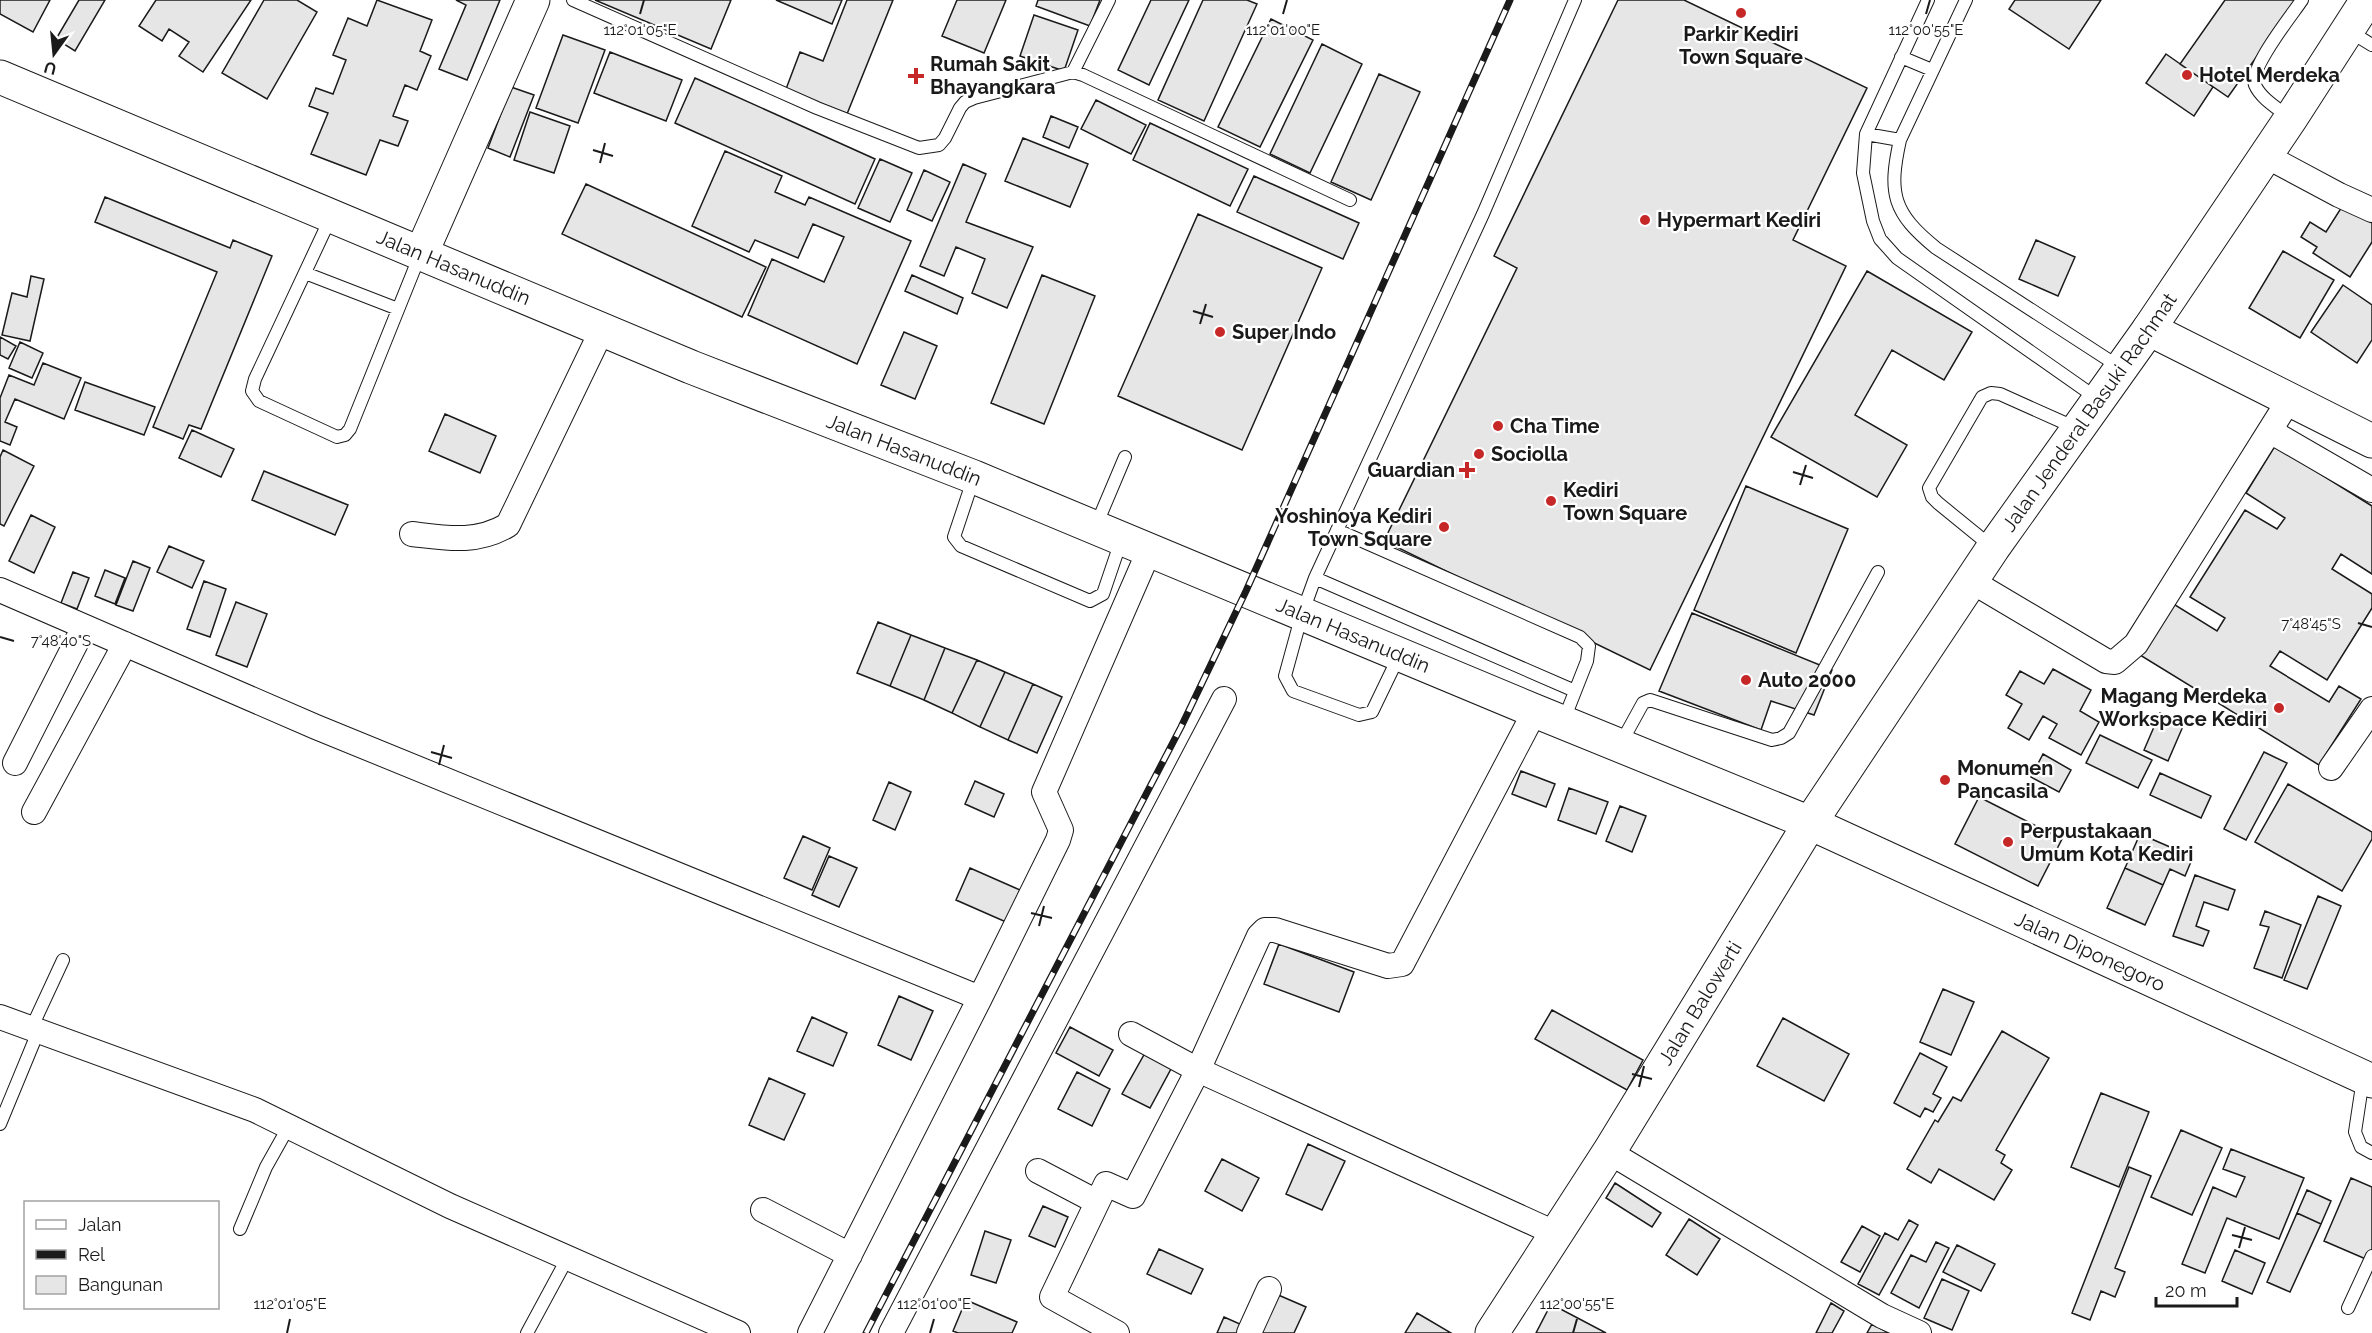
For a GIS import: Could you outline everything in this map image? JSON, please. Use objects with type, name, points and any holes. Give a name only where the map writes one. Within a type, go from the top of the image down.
[{"type":"main road","points":[[421,254],[532,0]]},
{"type":"main road","name":"Jalan Jenderal Basuki Rachmat","points":[[1810,823],[1993,548],[2149,329],[2361,16]]},
{"type":"main road","name":"Jalan Hasanuddin","points":[[0,77],[691,367],[974,477],[1549,717],[1810,823]]},
{"type":"main road","points":[[2149,329],[2372,441]]},
{"type":"main road","name":"Jalan Diponegoro","points":[[1810,823],[2368,1079]]},
{"type":"main road","name":"Jalan Balowerti","points":[[1492,1333],[1609,1152],[1810,823]]},
{"type":"street","points":[[2266,156],[2372,210]]},
{"type":"street","points":[[412,534],[466,539],[495,532],[508,525],[602,330]]},
{"type":"street","points":[[1971,581],[2106,662],[2115,662],[2136,644],[2289,400]]},
{"type":"street","points":[[2270,431],[2372,490]]},
{"type":"street","points":[[810,1333],[1058,840],[1061,830],[1044,792],[1122,540]]},
{"type":"street","points":[[0,590],[316,727],[980,998]]},
{"type":"street","points":[[15,763],[84,627]]},
{"type":"street","points":[[34,812],[125,644]]},
{"type":"street","points":[[891,1333],[1099,933],[1224,699]]},
{"type":"street","points":[[2331,768],[2372,709]]},
{"type":"street","points":[[1117,1333],[1052,1297],[1106,1184],[1133,1196],[1198,1070],[1259,936],[1265,930],[1275,930],[1388,966],[1402,964],[1549,717]]},
{"type":"street","points":[[0,1017],[255,1110],[450,1206],[738,1333]]},
{"type":"street","points":[[1131,1034],[1198,1070],[1557,1233]]},
{"type":"street","points":[[1609,1152],[1872,1311],[1919,1333]]},
{"type":"street","points":[[1038,1171],[1097,1202]]},
{"type":"street","points":[[763,1210],[850,1255]]},
{"type":"street","points":[[1249,1333],[1269,1289]]},
{"type":"lane","points":[[573,0],[817,108],[919,148],[939,145],[965,102],[1073,72],[1350,200]]},
{"type":"lane","points":[[1073,72],[1109,0]]},
{"type":"lane","points":[[1400,654],[1372,712],[1359,715],[1293,691],[1286,676],[1302,614],[1315,578],[1483,214],[1575,0]]},
{"type":"lane","points":[[1928,0],[1866,134],[1863,173],[1873,221],[1880,239],[1897,258],[2099,400]]},
{"type":"lane","points":[[1966,0],[1900,140],[1896,158],[1894,192],[1900,212],[1913,229],[1945,254],[2121,368]]},
{"type":"lane","points":[[2291,118],[2268,101],[2255,86],[2254,76],[2272,42],[2302,0]]},
{"type":"lane","points":[[1901,57],[1932,70]]},
{"type":"lane","points":[[1866,134],[1900,140]]},
{"type":"lane","points":[[331,216],[255,379],[252,391],[259,401],[337,437],[345,435],[350,429],[421,254]]},
{"type":"lane","points":[[304,273],[398,309]]},
{"type":"lane","points":[[1993,548],[1938,503],[1932,497],[1929,488],[1982,397],[1990,393],[2000,394],[2079,429]]},
{"type":"lane","points":[[974,477],[954,537],[961,546],[1090,601],[1103,594],[1122,540],[1125,457]]},
{"type":"lane","points":[[1337,530],[1580,636],[1589,646],[1587,661],[1575,691],[1549,717]]},
{"type":"lane","points":[[1620,744],[1646,701],[1772,740],[1789,734],[1878,572]]},
{"type":"lane","points":[[1315,578],[1575,691]]},
{"type":"lane","points":[[0,1124],[63,960]]},
{"type":"lane","points":[[2368,1079],[2355,1132],[2361,1147],[2372,1153]]},
{"type":"lane","points":[[240,1229],[266,1167],[289,1126]]},
{"type":"lane","points":[[2349,1308],[2372,1256]]},
{"type":"lane","points":[[527,1333],[567,1259]]},
{"type":"building","points":[[0,0],[50,0],[33,32],[0,14]]},
{"type":"building","points":[[79,0],[105,0],[75,51],[56,39]]},
{"type":"building","points":[[156,0],[251,0],[203,72],[179,56],[189,42],[169,29],[162,41],[139,26]]},
{"type":"building","points":[[264,0],[297,0],[317,12],[267,99],[222,73]]},
{"type":"building","points":[[377,0],[432,20],[420,51],[431,56],[417,90],[405,85],[393,116],[408,121],[398,146],[380,140],[366,175],[311,154],[328,113],[309,106],[316,88],[333,94],[346,60],[333,55],[348,18],[367,26]]},
{"type":"building","points":[[456,0],[500,0],[467,80],[439,69],[466,5]]},
{"type":"building","points":[[595,0],[731,0],[711,49]]},
{"type":"building","points":[[776,0],[842,0],[832,24]]},
{"type":"building","points":[[847,0],[893,0],[847,114],[786,89],[800,52],[823,61]]},
{"type":"building","points":[[957,0],[1006,0],[984,53],[942,36]]},
{"type":"building","points":[[1038,0],[1100,0],[1090,26],[1036,6]]},
{"type":"building","points":[[1151,0],[1189,0],[1149,85],[1118,70]]},
{"type":"building","points":[[1203,0],[1247,0],[1257,4],[1204,121],[1158,100]]},
{"type":"building","points":[[1618,0],[1684,0],[1867,88],[1793,240],[1846,266],[1650,670],[1384,541],[1517,268],[1494,256]]},
{"type":"building","points":[[2015,0],[2101,0],[2069,49],[2009,9]]},
{"type":"building","points":[[2225,0],[2297,0],[2228,97],[2180,64]]},
{"type":"building","points":[[1034,15],[1078,30],[1064,71],[1020,56]]},
{"type":"building","points":[[1271,19],[1313,40],[1260,147],[1218,127]]},
{"type":"building","points":[[563,35],[605,50],[578,123],[536,108]]},
{"type":"building","points":[[1322,44],[1362,64],[1310,173],[1270,154]]},
{"type":"building","points":[[610,52],[682,80],[666,121],[594,93]]},
{"type":"building","points":[[2166,54],[2213,87],[2194,116],[2146,83]]},
{"type":"building","points":[[1379,74],[1420,92],[1371,200],[1331,182]]},
{"type":"building","points":[[695,78],[875,159],[855,204],[675,123]]},
{"type":"building","points":[[511,87],[534,95],[510,157],[488,148]]},
{"type":"building","points":[[1096,100],[1146,125],[1131,154],[1081,129]]},
{"type":"building","points":[[530,112],[570,126],[554,173],[514,160]]},
{"type":"building","points":[[1051,116],[1078,127],[1069,148],[1043,137]]},
{"type":"building","points":[[1150,123],[1248,169],[1230,206],[1133,160]]},
{"type":"building","points":[[1023,138],[1088,164],[1070,207],[1005,181]]},
{"type":"building","points":[[725,151],[782,176],[775,192],[805,205],[809,197],[911,241],[857,364],[748,315],[772,259],[824,282],[844,237],[813,224],[798,258],[755,240],[749,252],[692,226]]},
{"type":"building","points":[[880,159],[912,173],[890,222],[858,208]]},
{"type":"building","points":[[963,164],[986,174],[966,222],[1033,247],[1007,308],[972,293],[985,259],[956,247],[944,276],[920,266]]},
{"type":"building","points":[[924,170],[950,182],[932,221],[907,210]]},
{"type":"building","points":[[1254,176],[1359,223],[1343,259],[1237,212]]},
{"type":"building","points":[[586,184],[766,267],[742,317],[562,234]]},
{"type":"building","points":[[105,197],[230,248],[233,240],[272,256],[201,429],[189,425],[183,439],[153,427],[217,272],[95,222]]},
{"type":"building","points":[[2343,205],[2372,223],[2372,242],[2350,277],[2313,253],[2317,247],[2301,237],[2310,222],[2326,232]]},
{"type":"building","name":"Super Indo","points":[[1198,214],[1322,268],[1242,450],[1118,396]]},
{"type":"building","points":[[2036,240],[2075,257],[2058,296],[2019,279]]},
{"type":"building","points":[[2283,251],[2334,280],[2300,338],[2249,308]]},
{"type":"building","points":[[1867,271],[1972,332],[1944,380],[1892,350],[1855,415],[1907,445],[1877,497],[1771,437]]},
{"type":"building","points":[[912,275],[963,298],[957,314],[905,291]]},
{"type":"building","points":[[1042,275],[1095,296],[1044,424],[991,403]]},
{"type":"building","points":[[31,276],[44,279],[30,341],[2,335],[12,293],[27,297]]},
{"type":"building","points":[[2343,285],[2372,305],[2372,340],[2357,363],[2311,332]]},
{"type":"building","points":[[904,332],[937,346],[915,399],[881,385]]},
{"type":"building","points":[[0,337],[16,346],[8,359],[0,355]]},
{"type":"building","points":[[20,342],[43,353],[32,378],[9,368]]},
{"type":"building","points":[[43,363],[81,378],[64,419],[15,399],[5,422],[17,427],[10,445],[0,441],[0,398],[9,375],[34,385]]},
{"type":"building","points":[[85,382],[155,407],[144,435],[75,410]]},
{"type":"building","points":[[445,414],[496,436],[480,473],[429,451]]},
{"type":"building","points":[[192,430],[234,449],[221,477],[179,458]]},
{"type":"building","points":[[2275,446],[2372,506],[2372,574],[2341,554],[2332,569],[2372,594],[2372,608],[2327,680],[2280,651],[2270,666],[2329,702],[2339,686],[2361,699],[2319,765],[2140,655],[2172,603],[2217,631],[2225,618],[2190,597],[2245,510],[2277,529],[2285,518],[2246,493]]},
{"type":"building","points":[[3,450],[34,466],[4,526],[0,524],[0,457]]},
{"type":"building","points":[[264,471],[348,505],[335,535],[252,500]]},
{"type":"building","points":[[1746,486],[1848,529],[1796,653],[1694,610]]},
{"type":"building","points":[[31,515],[55,527],[34,573],[9,561]]},
{"type":"building","points":[[169,546],[204,561],[192,588],[157,572]]},
{"type":"building","points":[[133,561],[150,568],[133,611],[116,605]]},
{"type":"building","points":[[105,570],[125,578],[115,604],[95,596]]},
{"type":"building","points":[[73,572],[89,578],[77,609],[61,603]]},
{"type":"building","points":[[204,581],[226,589],[210,637],[187,629]]},
{"type":"building","points":[[236,602],[267,614],[247,667],[216,655]]},
{"type":"building","name":"Auto 2000","points":[[1692,613],[1832,670],[1814,715],[1771,701],[1761,730],[1659,691]]},
{"type":"building","points":[[878,622],[911,635],[890,686],[857,673]]},
{"type":"building","points":[[911,635],[945,648],[924,700],[890,686]]},
{"type":"building","points":[[945,648],[977,660],[952,713],[924,700]]},
{"type":"building","points":[[977,660],[1005,672],[980,727],[952,713]]},
{"type":"building","points":[[2053,669],[2091,690],[2080,711],[2099,722],[2081,755],[2049,738],[2057,724],[2043,716],[2029,740],[2008,728],[2022,704],[2006,695],[2020,671],[2044,684]]},
{"type":"building","points":[[1005,672],[1033,684],[1008,740],[980,727]]},
{"type":"building","points":[[1033,684],[1062,697],[1037,753],[1008,740]]},
{"type":"building","points":[[2160,713],[2184,724],[2168,761],[2144,750]]},
{"type":"building","points":[[2100,735],[2152,760],[2138,788],[2086,763]]},
{"type":"building","points":[[2264,752],[2287,763],[2246,840],[2224,829]]},
{"type":"building","points":[[2043,754],[2071,770],[2059,792],[2031,777]]},
{"type":"building","points":[[1521,771],[1555,784],[1546,807],[1512,794]]},
{"type":"building","points":[[2160,773],[2211,796],[2201,818],[2150,795]]},
{"type":"building","points":[[975,781],[1004,794],[994,817],[965,804]]},
{"type":"building","points":[[889,782],[911,792],[895,830],[873,820]]},
{"type":"building","points":[[2288,784],[2372,832],[2372,839],[2342,891],[2255,842]]},
{"type":"building","points":[[1569,788],[1608,802],[1596,834],[1558,820]]},
{"type":"building","name":"Perpustakaan Umum Kota Kediri","points":[[1979,797],[2062,839],[2038,886],[1955,844]]},
{"type":"building","points":[[1620,806],[1646,816],[1632,852],[1606,841]]},
{"type":"building","points":[[2140,834],[2193,857],[2185,876],[2170,869],[2163,885],[2125,868]]},
{"type":"building","points":[[803,836],[830,848],[812,890],[784,878]]},
{"type":"building","points":[[829,856],[857,868],[839,907],[812,895]]},
{"type":"building","points":[[970,868],[1020,890],[1006,922],[956,900]]},
{"type":"building","points":[[2125,868],[2163,885],[2145,925],[2107,908]]},
{"type":"building","points":[[2195,875],[2235,890],[2228,910],[2204,902],[2196,926],[2209,931],[2203,946],[2173,936]]},
{"type":"building","points":[[2318,896],[2341,906],[2307,989],[2284,980]]},
{"type":"building","points":[[2265,911],[2301,925],[2282,978],[2254,968],[2269,927],[2260,925]]},
{"type":"building","points":[[1279,944],[1354,972],[1339,1012],[1264,984]]},
{"type":"building","points":[[1943,989],[1974,1002],[1951,1055],[1920,1042]]},
{"type":"building","points":[[899,996],[933,1011],[911,1060],[878,1045]]},
{"type":"building","points":[[1552,1010],[1643,1060],[1627,1090],[1535,1039]]},
{"type":"building","points":[[812,1017],[847,1033],[833,1066],[797,1051]]},
{"type":"building","points":[[1783,1018],[1849,1054],[1824,1101],[1757,1066]]},
{"type":"building","points":[[1070,1027],[1113,1050],[1099,1076],[1056,1053]]},
{"type":"building","points":[[2002,1031],[2049,1058],[1996,1150],[2005,1155],[2001,1163],[2012,1170],[1994,1200],[1939,1169],[1931,1183],[1907,1169],[1935,1120],[1938,1122],[1953,1097],[1961,1101]]},
{"type":"building","points":[[1145,1053],[1172,1067],[1150,1108],[1122,1094]]},
{"type":"building","points":[[1920,1053],[1947,1067],[1933,1094],[1941,1098],[1933,1112],[1925,1108],[1920,1117],[1894,1103]]},
{"type":"building","points":[[1077,1072],[1110,1089],[1092,1126],[1058,1109]]},
{"type":"building","points":[[769,1078],[805,1094],[784,1140],[749,1125]]},
{"type":"building","points":[[2101,1093],[2149,1112],[2119,1187],[2071,1167]]},
{"type":"building","points":[[2181,1130],[2222,1148],[2192,1215],[2151,1197]]},
{"type":"building","points":[[1308,1144],[1345,1161],[1322,1210],[1286,1194]]},
{"type":"building","points":[[2231,1149],[2304,1178],[2279,1239],[2227,1218],[2205,1273],[2182,1264],[2213,1187],[2236,1197],[2245,1177],[2223,1169]]},
{"type":"building","points":[[1222,1159],[1259,1178],[1242,1211],[1205,1191]]},
{"type":"building","points":[[2129,1167],[2151,1176],[2115,1268],[2125,1272],[2115,1297],[2101,1291],[2090,1320],[2072,1313]]},
{"type":"building","points":[[2351,1178],[2372,1187],[2372,1250],[2368,1260],[2324,1241]]},
{"type":"building","points":[[1615,1183],[1661,1213],[1652,1227],[1606,1198]]},
{"type":"building","points":[[2307,1190],[2331,1201],[2321,1224],[2297,1213]]},
{"type":"building","points":[[1043,1206],[1068,1217],[1055,1247],[1029,1236]]},
{"type":"building","points":[[2297,1213],[2321,1224],[2290,1292],[2267,1282]]},
{"type":"building","points":[[1689,1219],[1720,1239],[1697,1275],[1666,1255]]},
{"type":"building","points":[[1909,1220],[1918,1225],[1879,1295],[1858,1284],[1885,1233],[1898,1240]]},
{"type":"building","points":[[1862,1226],[1880,1236],[1860,1272],[1841,1262]]},
{"type":"building","points":[[985,1231],[1011,1240],[996,1283],[971,1275]]},
{"type":"building","points":[[1936,1242],[1949,1248],[1919,1308],[1891,1293],[1911,1255],[1926,1262]]},
{"type":"building","points":[[1957,1245],[1995,1264],[1981,1291],[1943,1272]]},
{"type":"building","points":[[1159,1249],[1203,1269],[1191,1294],[1147,1274]]},
{"type":"building","points":[[2235,1250],[2265,1263],[2252,1294],[2222,1281]]},
{"type":"building","points":[[1942,1279],[1969,1291],[1952,1330],[1924,1318]]},
{"type":"building","points":[[1276,1294],[1306,1307],[1294,1333],[1259,1333]]},
{"type":"building","points":[[966,1300],[1017,1322],[1012,1333],[958,1333],[953,1331]]},
{"type":"building","points":[[1831,1303],[1844,1311],[1832,1333],[1816,1333]]},
{"type":"building","points":[[1551,1304],[1606,1333],[1536,1333]]},
{"type":"building","points":[[1417,1313],[1451,1333],[1405,1333]]},
{"type":"building","points":[[1224,1317],[1249,1328],[1246,1333],[1217,1333]]},
{"type":"building","points":[[1872,1324],[1889,1333],[1867,1333]]},
{"type":"railway","points":[[866,1333],[1181,727],[1246,591],[1510,0]]},
{"type":"place","name":"Parkir Kediri Town Square","points":[[1741,13]]},
{"type":"place","name":"Hotel Merdeka","points":[[2187,75]]},
{"type":"place","name":"Rumah Sakit Bhayangkara","points":[[916,76]]},
{"type":"place","name":"Hypermart Kediri","points":[[1645,220]]},
{"type":"place","name":"Super Indo","points":[[1220,332]]},
{"type":"place","name":"Cha Time","points":[[1498,426]]},
{"type":"place","name":"Sociolla","points":[[1479,454]]},
{"type":"place","name":"Guardian","points":[[1467,470]]},
{"type":"place","name":"Kediri Town Square","points":[[1551,501]]},
{"type":"place","name":"Yoshinoya Kediri Town Square","points":[[1444,527]]},
{"type":"place","name":"Auto 2000","points":[[1746,680]]},
{"type":"place","name":"Magang Merdeka Workspace Kediri","points":[[2279,708]]},
{"type":"place","name":"Monumen Pancasila","points":[[1945,780]]},
{"type":"place","name":"Perpustakaan Umum Kota Kediri","points":[[2008,842]]}]
